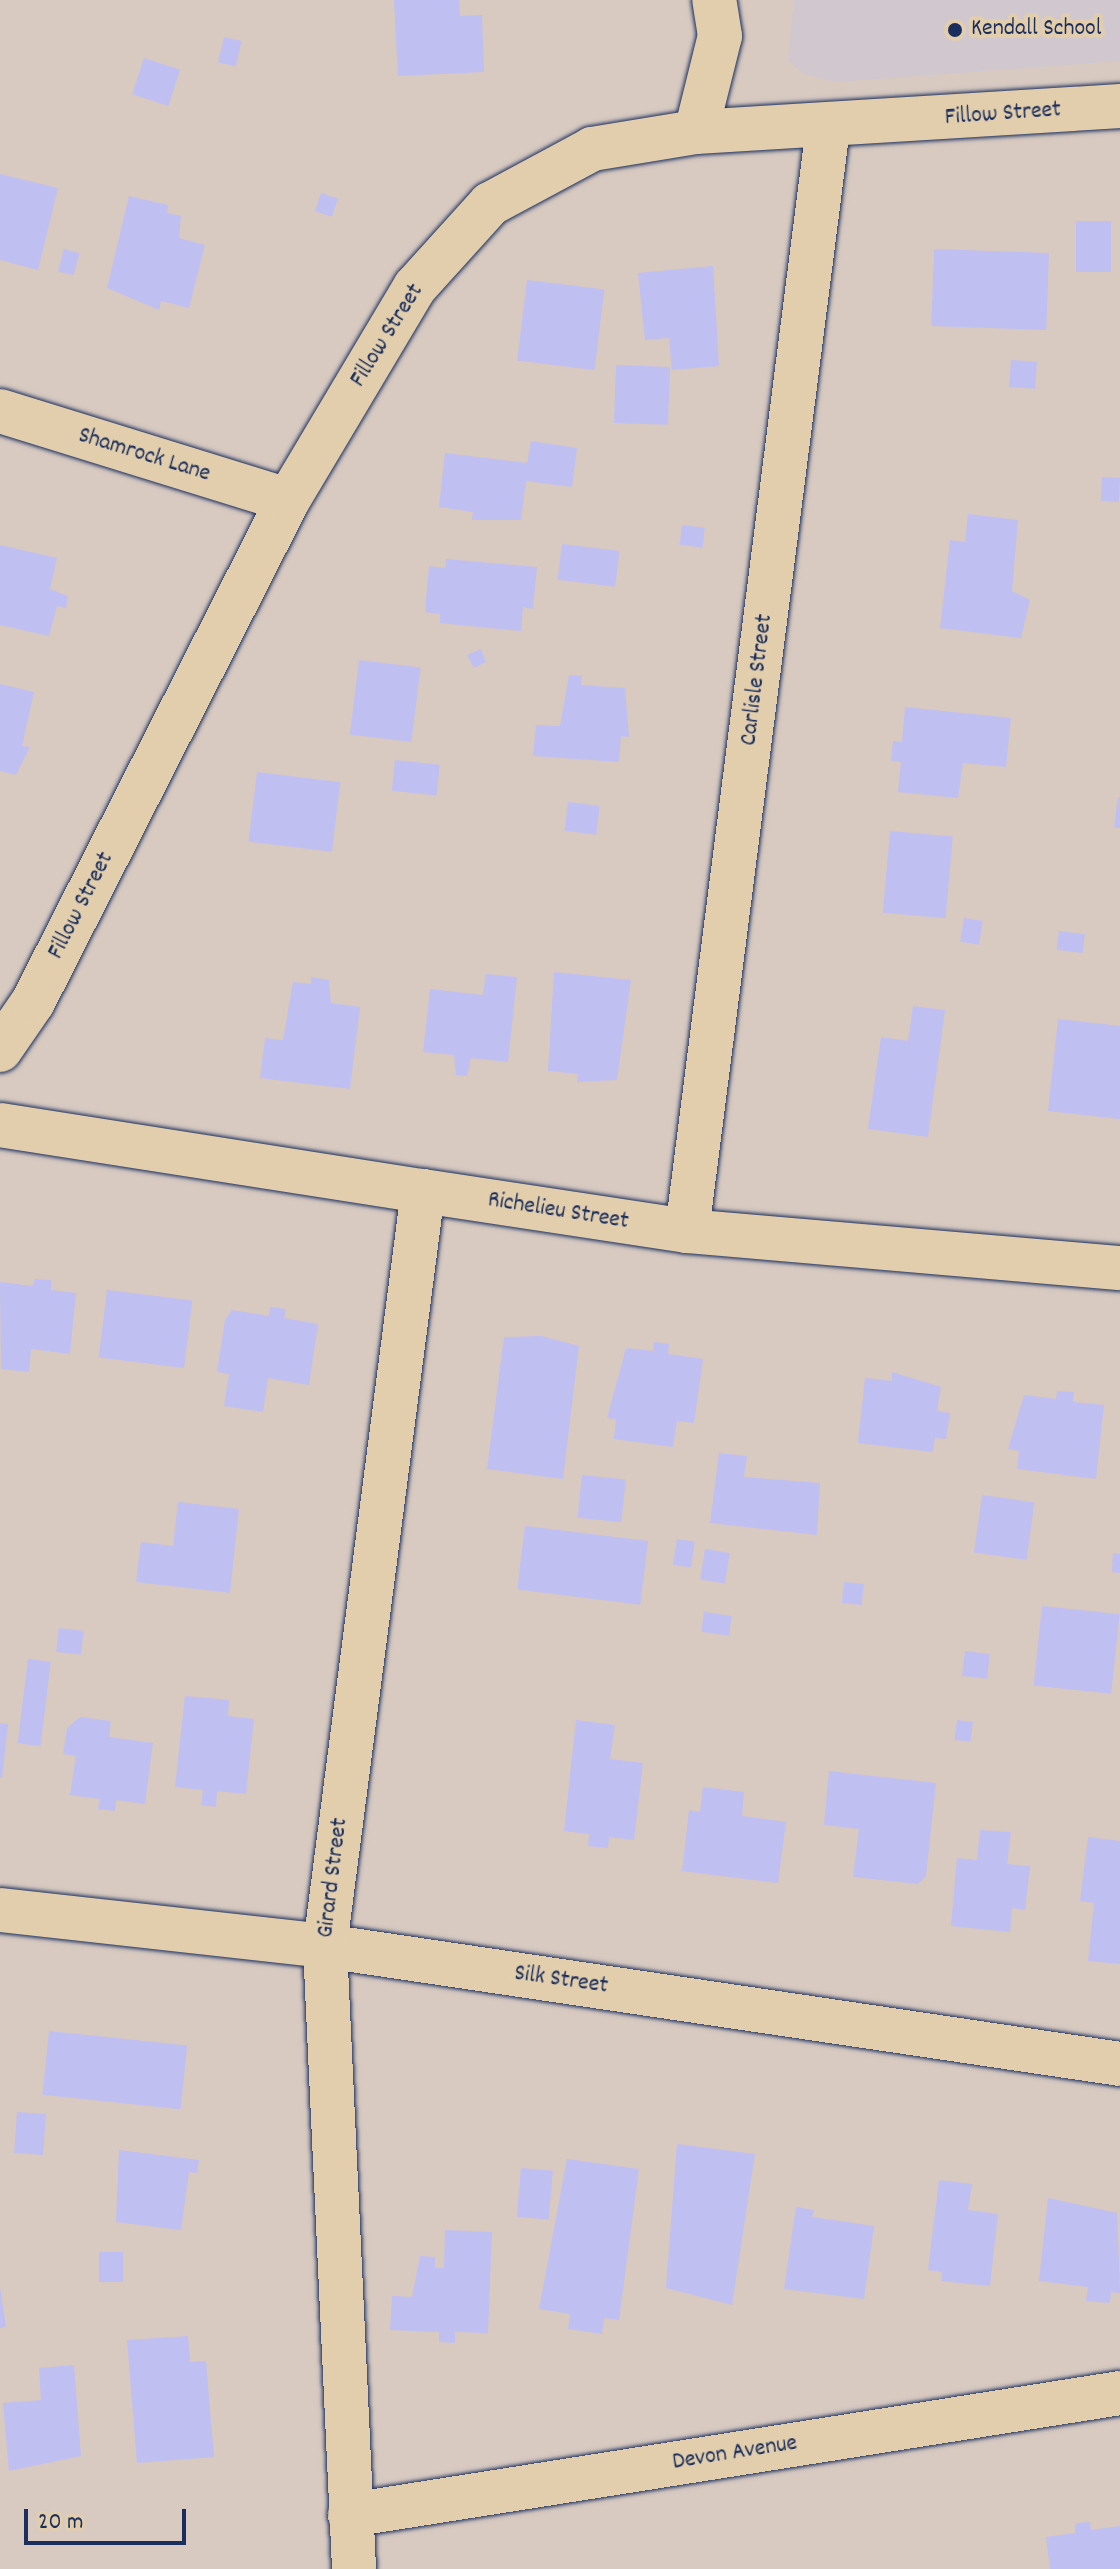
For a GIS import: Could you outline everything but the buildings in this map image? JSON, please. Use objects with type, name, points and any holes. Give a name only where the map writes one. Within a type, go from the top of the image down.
[{"type":"street","points":[[696,132],[720,36],[714,0]]},
{"type":"street","name":"Fillow Street","points":[[0,1050],[33,1002],[288,500],[415,287],[490,204],[592,149],[696,132],[828,128],[1120,106]]},
{"type":"street","name":"Carlisle Street","points":[[687,1231],[828,128]]},
{"type":"street","name":"Shamrock Lane","points":[[0,411],[288,500]]},
{"type":"street","name":"Richelieu Street","points":[[0,1125],[687,1231],[1120,1268]]},
{"type":"street","name":"Girard Street","points":[[354,2569],[325,1946],[423,1191]]},
{"type":"street","name":"Silk Street","points":[[0,1910],[325,1946],[1120,2064]]},
{"type":"street","name":"Devon Avenue","points":[[350,2515],[1120,2393]]},
{"type":"shaded area","name":"Kendall School","points":[[794,0],[1120,0],[1120,61],[835,82],[802,73],[788,60]]},
{"type":"place","name":"Kendall School","points":[[955,30]]}]
